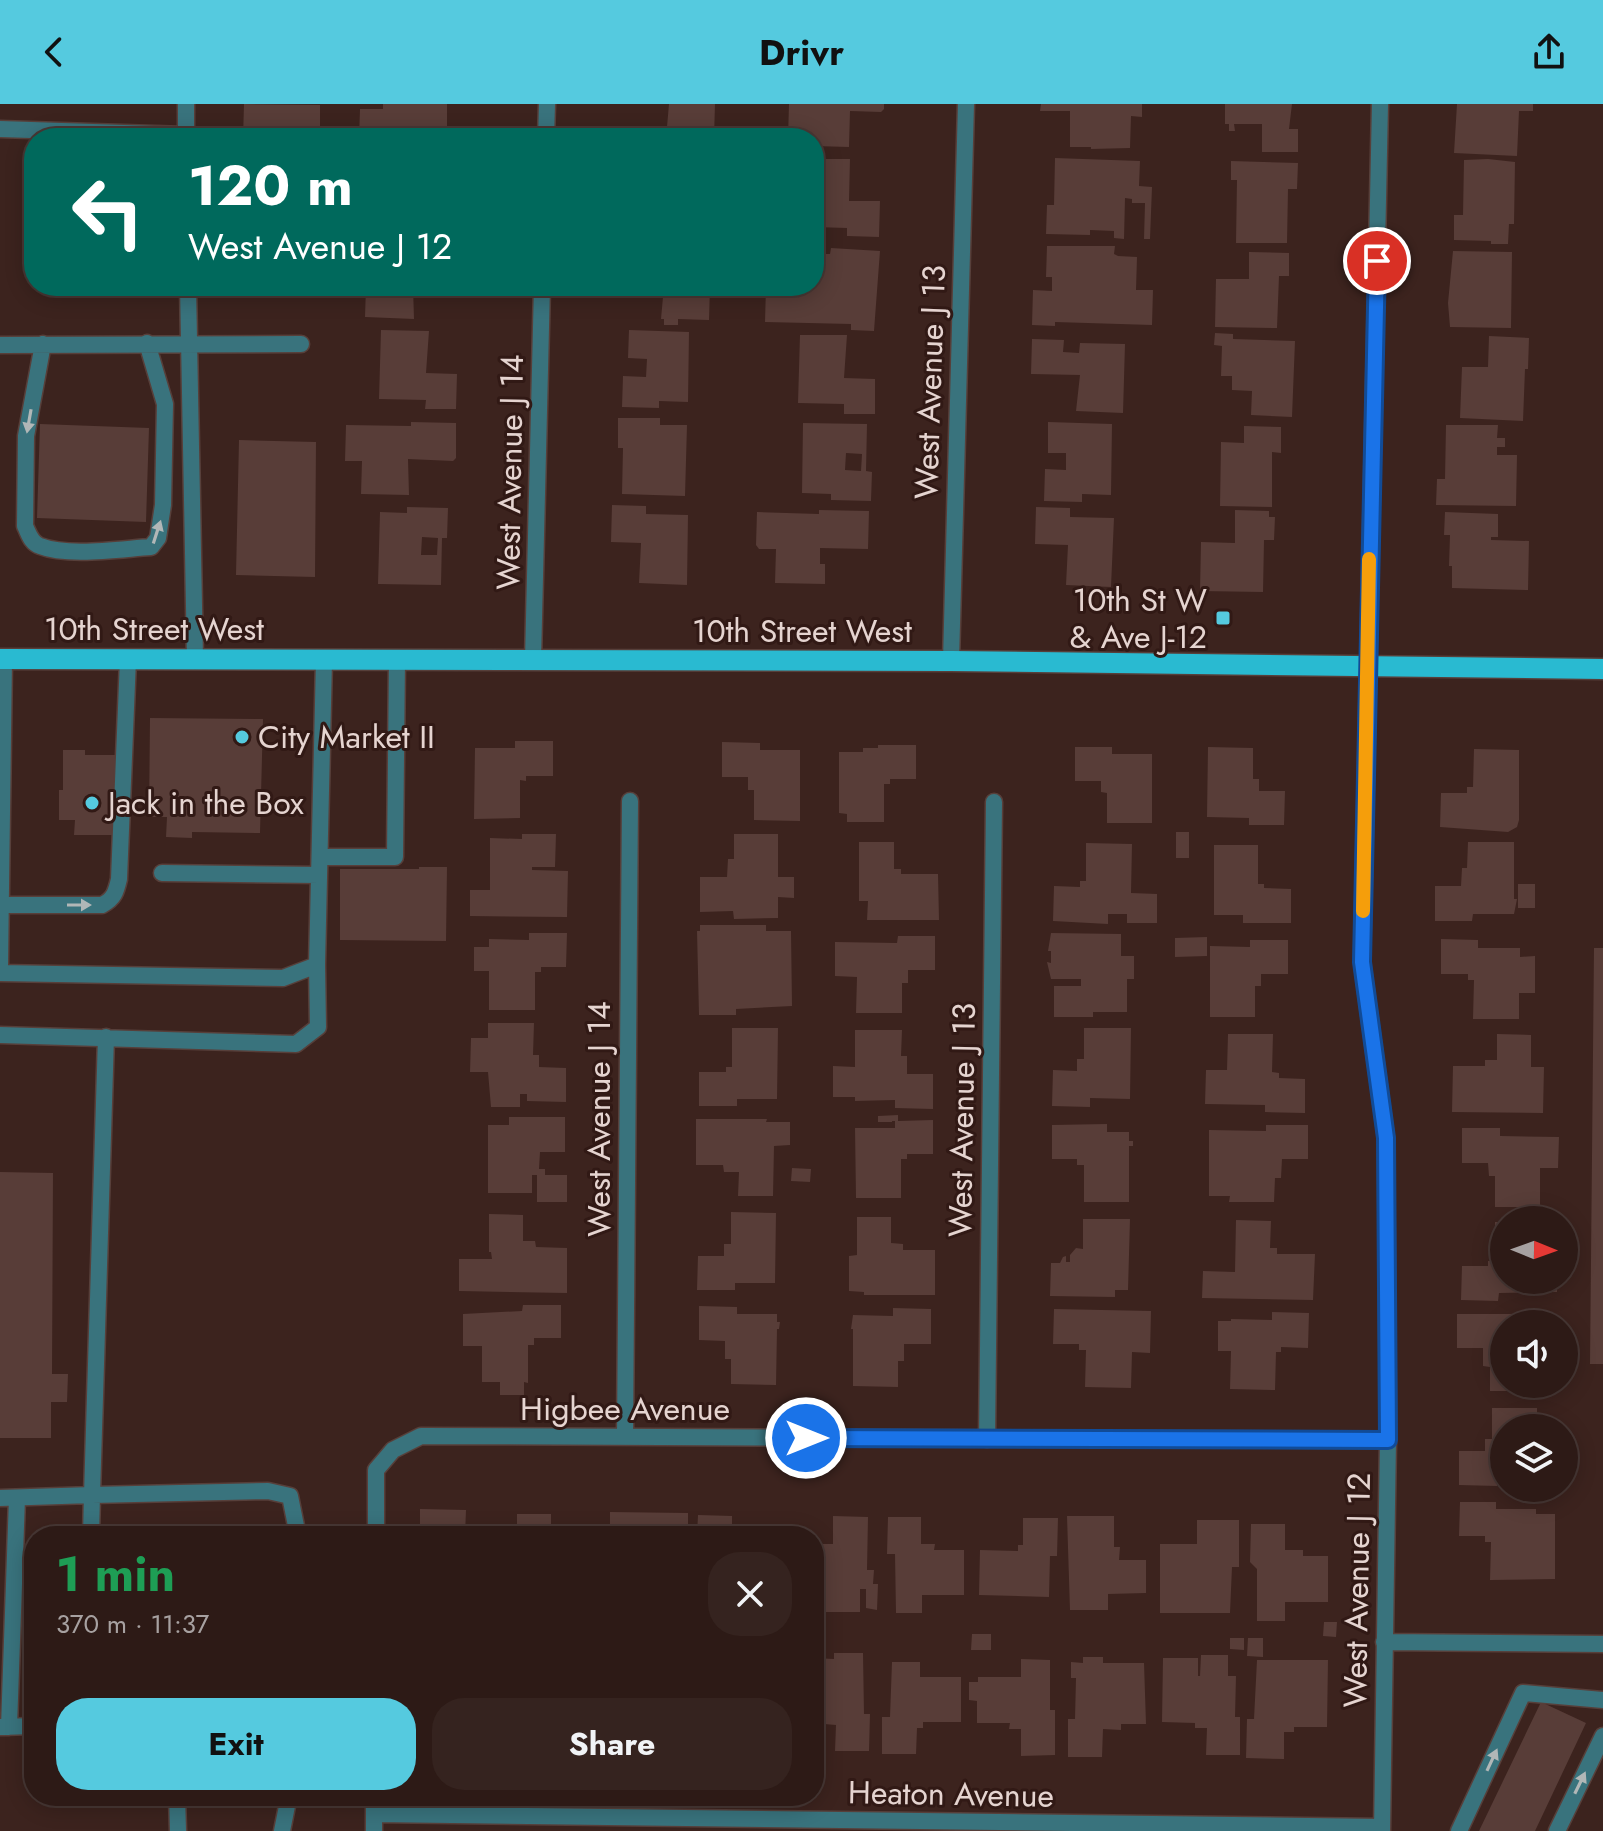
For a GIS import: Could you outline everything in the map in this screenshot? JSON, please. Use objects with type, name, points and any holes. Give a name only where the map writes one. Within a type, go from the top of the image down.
[{"type":"main road","name":"10th Street West","points":[[2,659],[951,661],[1603,669]]},
{"type":"street","points":[[186,104],[186,128]]},
{"type":"street","points":[[546,128],[547,104]]},
{"type":"street","name":"West Avenue J 13","points":[[951,661],[966,104]]},
{"type":"street","name":"West Avenue J 12","points":[[1380,104],[1362,962],[1386,1138],[1388,1440],[1382,1829]]},
{"type":"street","points":[[0,129],[24,130]]},
{"type":"street","points":[[188,296],[195,659]]},
{"type":"street","name":"West Avenue J 14","points":[[533,660],[542,296]]},
{"type":"street","points":[[43,344],[26,436],[25,526],[30,539],[37,546],[64,551],[151,547],[158,538],[163,505],[165,404],[147,343]]},
{"type":"street","points":[[0,345],[301,344]]},
{"type":"street","points":[[0,965],[2,659]]},
{"type":"street","points":[[1,905],[102,905],[111,901],[116,893],[128,659]]},
{"type":"street","points":[[320,857],[395,857],[397,659]]},
{"type":"street","points":[[0,1035],[296,1044],[318,1027],[324,660]]},
{"type":"street","name":"West Avenue J 14","points":[[625,1437],[630,801]]},
{"type":"street","name":"West Avenue J 13","points":[[987,1439],[994,802]]},
{"type":"street","points":[[162,873],[319,875]]},
{"type":"street","points":[[0,973],[283,978],[317,965]]},
{"type":"street","points":[[91,1526],[106,1037]]},
{"type":"street","name":"Higbee Avenue","points":[[376,1526],[376,1470],[393,1450],[421,1436],[1388,1440]]},
{"type":"street","points":[[5,1727],[8,1498],[268,1491],[290,1496],[296,1526]]},
{"type":"street","points":[[1384,1642],[1603,1644]]},
{"type":"street","points":[[1459,1831],[1523,1693],[1603,1700]]},
{"type":"street","points":[[1557,1831],[1603,1736]]},
{"type":"street","points":[[177,1806],[178,1831]]},
{"type":"street","points":[[282,1831],[287,1806]]},
{"type":"street","name":"Heaton Avenue","points":[[374,1823],[1382,1829]]},
{"type":"building","points":[[244,104],[320,105],[320,128],[243,128]]},
{"type":"building","points":[[383,104],[447,104],[447,128],[359,128],[360,109],[383,109]]},
{"type":"building","points":[[669,104],[715,104],[714,128],[667,128]]},
{"type":"building","points":[[789,104],[884,104],[881,112],[850,111],[849,147],[824,146],[824,128],[788,128]]},
{"type":"building","points":[[1041,104],[1142,104],[1142,117],[1131,116],[1130,148],[1070,147],[1070,111],[1040,111]]},
{"type":"building","points":[[1225,104],[1292,104],[1289,129],[1298,129],[1298,152],[1262,152],[1262,124],[1234,124],[1235,131],[1229,131],[1229,124],[1225,124]]},
{"type":"building","points":[[1457,104],[1533,104],[1533,111],[1519,111],[1517,156],[1454,153]]},
{"type":"building","points":[[1055,158],[1140,161],[1139,186],[1152,187],[1150,239],[1144,239],[1145,203],[1132,203],[1132,199],[1125,198],[1124,239],[1114,238],[1114,231],[1090,230],[1090,235],[1046,234],[1047,205],[1054,205]]},
{"type":"building","points":[[824,159],[850,159],[849,201],[880,201],[879,237],[847,236],[847,228],[824,227]]},
{"type":"building","points":[[1464,160],[1515,162],[1514,224],[1509,224],[1508,244],[1454,240],[1454,215],[1463,215]]},
{"type":"building","points":[[1231,161],[1298,163],[1297,189],[1288,189],[1287,243],[1236,243],[1237,180],[1231,180]]},
{"type":"building","points":[[1047,246],[1115,246],[1114,254],[1118,256],[1137,257],[1136,290],[1153,290],[1152,325],[1055,322],[1055,326],[1032,325],[1033,290],[1052,291],[1052,277],[1046,277]]},
{"type":"building","points":[[831,248],[880,251],[874,331],[851,330],[851,324],[765,322],[766,296],[824,296],[824,254],[830,254]]},
{"type":"building","points":[[1453,251],[1512,252],[1511,328],[1450,327],[1448,303]]},
{"type":"building","points":[[1249,252],[1289,253],[1289,276],[1279,276],[1277,328],[1215,327],[1216,279],[1249,279]]},
{"type":"building","points":[[366,296],[413,296],[414,319],[365,317]]},
{"type":"building","points":[[663,296],[710,296],[709,320],[678,319],[678,325],[664,325],[664,319],[661,319]]},
{"type":"building","points":[[381,330],[429,331],[426,373],[457,374],[456,409],[425,409],[426,400],[379,399]]},
{"type":"building","points":[[629,330],[689,332],[688,402],[659,401],[659,408],[622,407],[623,376],[646,377],[647,359],[628,358]]},
{"type":"building","points":[[1215,333],[1233,334],[1233,339],[1295,341],[1292,417],[1251,415],[1252,391],[1232,390],[1232,376],[1221,376],[1222,346],[1214,345]]},
{"type":"building","points":[[800,335],[847,335],[844,378],[875,379],[875,414],[844,414],[844,404],[798,403]]},
{"type":"building","points":[[1489,336],[1529,338],[1523,421],[1460,418],[1462,367],[1488,367]]},
{"type":"building","points":[[1032,339],[1064,340],[1063,352],[1079,353],[1080,343],[1125,344],[1123,413],[1076,411],[1080,375],[1031,374]]},
{"type":"building","points":[[618,418],[660,418],[660,425],[687,425],[685,496],[622,494],[623,448],[618,448]]},
{"type":"building","points":[[411,422],[456,423],[456,458],[453,461],[408,459],[409,495],[361,494],[362,461],[345,461],[346,425],[411,426]]},
{"type":"building","points":[[1048,422],[1112,424],[1111,495],[1082,494],[1082,502],[1044,501],[1045,469],[1066,470],[1066,453],[1048,453]]},
{"type":"building","points":[[803,423],[867,424],[866,471],[872,472],[871,501],[831,500],[831,494],[802,493]],"holes":[[[846,453],[862,454],[861,471],[845,470]]]},
{"type":"building","points":[[40,424],[149,428],[146,522],[37,518]]},
{"type":"building","points":[[1446,425],[1498,425],[1497,438],[1505,438],[1505,447],[1497,447],[1497,455],[1517,455],[1516,506],[1436,505],[1437,479],[1445,479]]},
{"type":"building","points":[[1244,426],[1281,427],[1281,453],[1272,452],[1272,507],[1220,506],[1221,442],[1244,443]]},
{"type":"building","points":[[239,440],[316,442],[315,577],[236,575]]},
{"type":"building","points":[[612,505],[646,506],[646,514],[688,515],[687,585],[639,583],[641,543],[611,542]]},
{"type":"building","points":[[407,507],[448,508],[447,538],[442,538],[441,585],[378,584],[380,512],[407,513]],"holes":[[[422,537],[438,538],[437,555],[421,555]]]},
{"type":"building","points":[[1036,507],[1070,508],[1070,517],[1114,518],[1111,587],[1066,585],[1068,545],[1035,544]]},
{"type":"building","points":[[819,510],[869,511],[868,549],[820,548],[820,564],[825,564],[825,584],[775,583],[776,549],[759,549],[756,545],[757,512],[819,514]]},
{"type":"building","points":[[1235,510],[1269,511],[1269,517],[1275,517],[1274,540],[1264,540],[1263,592],[1200,591],[1201,542],[1235,543]]},
{"type":"building","points":[[1445,512],[1498,514],[1498,537],[1491,537],[1491,540],[1529,541],[1528,590],[1452,588],[1450,535],[1444,535]]},
{"type":"building","points":[[150,718],[263,719],[260,833],[192,832],[192,838],[166,837],[167,817],[149,817]]},
{"type":"building","points":[[515,741],[553,741],[553,776],[526,776],[526,781],[520,780],[520,818],[474,819],[475,748],[515,748]]},
{"type":"building","points":[[722,742],[760,743],[760,750],[800,750],[800,821],[754,820],[754,790],[748,790],[748,777],[722,777]]},
{"type":"building","points":[[878,745],[916,745],[916,779],[890,779],[890,784],[884,784],[884,822],[847,822],[847,814],[839,813],[839,752],[863,752],[863,748],[878,748]]},
{"type":"building","points":[[1075,747],[1112,747],[1112,754],[1152,754],[1152,823],[1107,823],[1107,793],[1101,792],[1101,781],[1075,781]]},
{"type":"building","points":[[1208,747],[1253,748],[1253,779],[1259,779],[1259,791],[1285,791],[1284,825],[1249,825],[1249,818],[1207,817]]},
{"type":"building","points":[[1474,749],[1519,750],[1519,820],[1517,827],[1508,832],[1440,827],[1441,793],[1467,793],[1467,787],[1473,787]]},
{"type":"building","name":"Jack in the Box","points":[[63,750],[85,750],[85,755],[124,755],[114,835],[74,835],[75,820],[59,820]]},
{"type":"building","points":[[1176,832],[1189,832],[1189,858],[1176,858]]},
{"type":"building","points":[[522,834],[556,834],[555,867],[532,867],[532,870],[568,871],[567,917],[470,916],[470,890],[490,890],[490,838],[522,839]]},
{"type":"building","points":[[734,834],[778,834],[778,877],[794,877],[794,898],[778,897],[778,918],[734,919],[733,911],[700,912],[700,877],[727,877],[728,859],[734,859]]},
{"type":"building","points":[[859,842],[894,842],[894,869],[901,869],[901,874],[938,874],[939,920],[867,920],[868,901],[859,901]]},
{"type":"building","points":[[1468,842],[1514,842],[1514,899],[1517,899],[1514,914],[1473,914],[1472,921],[1435,921],[1435,886],[1461,886],[1462,868],[1467,868]]},
{"type":"building","points":[[1086,843],[1132,844],[1131,893],[1157,894],[1157,923],[1127,923],[1127,914],[1108,914],[1108,924],[1053,921],[1054,886],[1080,887],[1080,881],[1086,881]]},
{"type":"building","points":[[1214,845],[1258,845],[1258,884],[1264,884],[1264,888],[1291,889],[1291,923],[1243,923],[1243,915],[1214,915]]},
{"type":"building","points":[[447,867],[446,941],[340,940],[340,869]]},
{"type":"building","points":[[1518,884],[1535,884],[1535,908],[1518,908]]},
{"type":"building","points":[[700,925],[766,925],[766,931],[791,931],[792,1006],[736,1009],[736,1015],[699,1015],[697,931],[700,931]]},
{"type":"building","points":[[529,933],[567,933],[566,967],[541,967],[541,972],[535,972],[535,1010],[489,1010],[489,971],[474,971],[474,947],[489,947],[489,939],[529,940]]},
{"type":"building","points":[[1051,933],[1121,934],[1121,956],[1134,956],[1134,979],[1127,979],[1127,1012],[1093,1012],[1093,1017],[1054,1017],[1054,986],[1081,986],[1081,979],[1051,979],[1047,962],[1051,963],[1051,951],[1048,951]]},
{"type":"building","points":[[898,936],[935,936],[935,970],[908,970],[908,983],[902,983],[902,1013],[856,1013],[857,977],[835,976],[835,942],[897,943]]},
{"type":"building","points":[[1207,937],[1207,956],[1175,957],[1175,938]]},
{"type":"building","points":[[1441,939],[1478,940],[1478,948],[1520,948],[1520,957],[1535,956],[1535,993],[1519,993],[1519,1019],[1473,1019],[1474,980],[1468,980],[1468,974],[1441,974]]},
{"type":"building","points":[[1250,940],[1288,940],[1288,974],[1261,974],[1261,986],[1255,986],[1255,1017],[1210,1017],[1210,946],[1250,947]]},
{"type":"building","points":[[1594,948],[1603,948],[1603,1364],[1590,1364]]},
{"type":"building","points":[[488,1023],[534,1023],[533,1055],[539,1055],[539,1067],[566,1068],[566,1102],[527,1101],[527,1094],[520,1094],[520,1107],[491,1107],[488,1072],[470,1072],[471,1038],[488,1038]]},
{"type":"building","points":[[732,1028],[778,1028],[777,1099],[737,1099],[737,1106],[699,1106],[699,1072],[726,1072],[726,1067],[732,1067]]},
{"type":"building","points":[[1084,1028],[1131,1028],[1130,1099],[1090,1098],[1090,1107],[1052,1106],[1053,1070],[1077,1071],[1077,1059],[1084,1059]]},
{"type":"building","points":[[855,1030],[902,1030],[901,1056],[907,1056],[907,1074],[933,1074],[933,1109],[895,1108],[895,1100],[855,1101],[855,1097],[833,1097],[833,1066],[855,1067]]},
{"type":"building","points":[[1228,1034],[1273,1034],[1272,1072],[1279,1073],[1279,1078],[1305,1079],[1305,1113],[1265,1112],[1265,1105],[1205,1104],[1206,1070],[1227,1070]]},
{"type":"building","points":[[1497,1034],[1531,1035],[1531,1067],[1544,1067],[1543,1113],[1452,1112],[1453,1066],[1485,1066],[1485,1060],[1497,1060]]},
{"type":"building","points":[[898,1115],[898,1121],[933,1120],[933,1154],[907,1154],[907,1159],[901,1159],[901,1198],[856,1198],[855,1128],[895,1128],[895,1121],[878,1122],[878,1116]]},
{"type":"building","points":[[509,1117],[565,1117],[565,1152],[540,1152],[539,1169],[545,1169],[545,1175],[567,1175],[567,1202],[537,1202],[537,1175],[532,1175],[532,1193],[488,1193],[488,1125],[509,1125]]},
{"type":"building","points":[[696,1119],[790,1122],[790,1145],[774,1146],[773,1196],[738,1196],[739,1172],[724,1172],[723,1165],[696,1165]]},
{"type":"building","points":[[1107,1124],[1107,1132],[1129,1132],[1129,1141],[1133,1141],[1133,1146],[1129,1146],[1129,1202],[1084,1202],[1084,1165],[1077,1165],[1077,1159],[1052,1159],[1052,1125]]},
{"type":"building","points":[[1266,1125],[1308,1125],[1308,1159],[1282,1159],[1281,1178],[1275,1178],[1274,1202],[1229,1202],[1230,1196],[1209,1196],[1209,1130],[1266,1131]]},
{"type":"building","points":[[1462,1128],[1500,1128],[1500,1136],[1559,1137],[1558,1168],[1540,1168],[1540,1206],[1495,1206],[1495,1176],[1489,1176],[1488,1163],[1462,1163]]},
{"type":"building","points":[[792,1168],[811,1169],[810,1182],[791,1181]]},
{"type":"building","points":[[0,1172],[53,1173],[52,1374],[68,1374],[67,1402],[51,1402],[51,1438],[0,1438]]},
{"type":"building","points":[[731,1212],[776,1213],[775,1283],[735,1283],[735,1290],[697,1290],[698,1256],[724,1256],[724,1244],[731,1244]]},
{"type":"building","points":[[489,1214],[523,1215],[523,1241],[535,1241],[536,1247],[567,1248],[567,1293],[459,1291],[459,1259],[492,1259],[489,1252]]},
{"type":"building","points":[[857,1217],[891,1217],[891,1243],[903,1244],[903,1250],[935,1250],[935,1295],[864,1295],[864,1292],[849,1291],[849,1256],[857,1255]]},
{"type":"building","points":[[1083,1219],[1130,1219],[1128,1290],[1115,1290],[1115,1297],[1050,1296],[1051,1263],[1060,1263],[1066,1256],[1066,1262],[1070,1262],[1070,1255],[1076,1248],[1083,1249]]},
{"type":"building","points":[[1236,1220],[1271,1221],[1270,1248],[1277,1248],[1277,1254],[1315,1254],[1313,1300],[1202,1298],[1203,1271],[1235,1272]]},
{"type":"building","points":[[1488,1261],[1490,1294],[1499,1294],[1498,1301],[1461,1300],[1462,1266],[1488,1266]]},
{"type":"building","points":[[523,1305],[561,1305],[561,1338],[534,1338],[534,1345],[528,1345],[528,1383],[524,1382],[524,1395],[500,1395],[500,1382],[482,1382],[482,1346],[463,1346],[463,1314],[522,1311]]},
{"type":"building","points":[[699,1306],[737,1307],[737,1314],[777,1314],[777,1322],[780,1322],[777,1329],[776,1385],[731,1384],[731,1359],[725,1359],[725,1341],[699,1340]]},
{"type":"building","points":[[893,1308],[931,1309],[931,1344],[904,1344],[904,1361],[898,1361],[898,1387],[853,1386],[853,1315],[893,1316]]},
{"type":"building","points":[[1054,1309],[1151,1311],[1150,1353],[1132,1352],[1131,1388],[1085,1387],[1086,1350],[1079,1350],[1079,1344],[1053,1344]]},
{"type":"building","points":[[1272,1312],[1309,1313],[1308,1348],[1281,1347],[1281,1352],[1276,1352],[1275,1390],[1230,1389],[1231,1351],[1218,1351],[1218,1321],[1272,1320]]},
{"type":"building","points":[[1457,1314],[1490,1314],[1490,1367],[1483,1366],[1483,1348],[1457,1348]]},
{"type":"building","points":[[1492,1408],[1537,1408],[1537,1414],[1492,1414]]},
{"type":"building","points":[[1485,1439],[1490,1439],[1490,1486],[1459,1485],[1459,1451],[1485,1451]]},
{"type":"building","points":[[1460,1502],[1496,1502],[1496,1509],[1536,1509],[1536,1514],[1555,1514],[1555,1579],[1490,1580],[1491,1542],[1485,1542],[1485,1536],[1459,1536]]},
{"type":"building","points":[[420,1509],[466,1510],[465,1526],[420,1526]]},
{"type":"building","points":[[610,1512],[688,1513],[688,1526],[610,1526]]},
{"type":"building","points":[[517,1514],[551,1514],[551,1526],[517,1526]]},
{"type":"building","points":[[698,1515],[732,1516],[732,1526],[697,1526]]},
{"type":"building","points":[[833,1516],[868,1517],[867,1570],[874,1570],[873,1584],[878,1584],[877,1610],[866,1608],[866,1589],[860,1589],[860,1612],[824,1612],[824,1544],[833,1544]]},
{"type":"building","points":[[1067,1516],[1114,1516],[1114,1547],[1120,1547],[1119,1560],[1146,1560],[1146,1593],[1108,1594],[1108,1610],[1070,1610]]},
{"type":"building","points":[[888,1517],[921,1517],[921,1544],[935,1544],[934,1550],[964,1550],[964,1595],[922,1595],[922,1613],[896,1613],[895,1554],[887,1554]]},
{"type":"building","points":[[1023,1518],[1058,1518],[1057,1556],[1050,1556],[1049,1597],[979,1595],[980,1550],[1018,1551],[1018,1545],[1023,1545]]},
{"type":"building","points":[[1197,1520],[1239,1520],[1239,1567],[1232,1567],[1230,1613],[1160,1613],[1160,1544],[1197,1544]]},
{"type":"building","points":[[1251,1524],[1285,1524],[1285,1550],[1303,1550],[1303,1556],[1328,1556],[1328,1602],[1285,1602],[1285,1621],[1257,1621],[1257,1569],[1250,1562]]},
{"type":"building","points":[[1324,1622],[1337,1622],[1336,1637],[1323,1636]]},
{"type":"building","points":[[972,1634],[991,1634],[991,1650],[971,1650]]},
{"type":"building","points":[[1230,1638],[1244,1638],[1244,1650],[1230,1649]]},
{"type":"building","points":[[1248,1638],[1263,1638],[1263,1657],[1247,1656]]},
{"type":"building","points":[[834,1653],[863,1653],[864,1714],[870,1714],[869,1751],[835,1751],[836,1725],[824,1724],[824,1658],[834,1659]]},
{"type":"building","points":[[1201,1655],[1228,1655],[1228,1676],[1236,1676],[1235,1717],[1240,1717],[1240,1755],[1206,1755],[1207,1728],[1195,1728],[1195,1723],[1162,1722],[1163,1658],[1198,1658],[1200,1676]]},
{"type":"building","points":[[1083,1657],[1103,1657],[1103,1663],[1144,1663],[1146,1724],[1121,1724],[1121,1730],[1103,1729],[1102,1757],[1068,1757],[1068,1719],[1075,1719],[1076,1678],[1071,1678],[1071,1662],[1083,1663]]},
{"type":"building","points":[[1021,1659],[1050,1660],[1050,1710],[1055,1710],[1055,1755],[1021,1756],[1021,1729],[1009,1729],[1010,1723],[977,1723],[977,1701],[969,1700],[969,1682],[978,1682],[978,1677],[1021,1677]]},
{"type":"building","points":[[1257,1660],[1328,1660],[1327,1727],[1294,1727],[1294,1732],[1284,1732],[1284,1759],[1246,1758],[1247,1719],[1254,1719]]},
{"type":"building","points":[[892,1662],[920,1662],[920,1677],[961,1677],[961,1722],[923,1722],[923,1728],[917,1728],[916,1754],[882,1754],[882,1717],[890,1717]]},
{"type":"building","points":[[1541,1702],[1586,1723],[1535,1831],[1479,1831]]},
{"type":"slow traffic","points":[[1363,911],[1369,559]]},
{"type":"place","name":"10th St W & Ave J-12","points":[[1223,618]]},
{"type":"place","name":"City Market II","points":[[242,737]]},
{"type":"place","name":"Jack in the Box","points":[[92,803]]},
{"type":"route","points":[[806,1438],[1388,1440],[1386,1138],[1362,962],[1377,261]]}]
